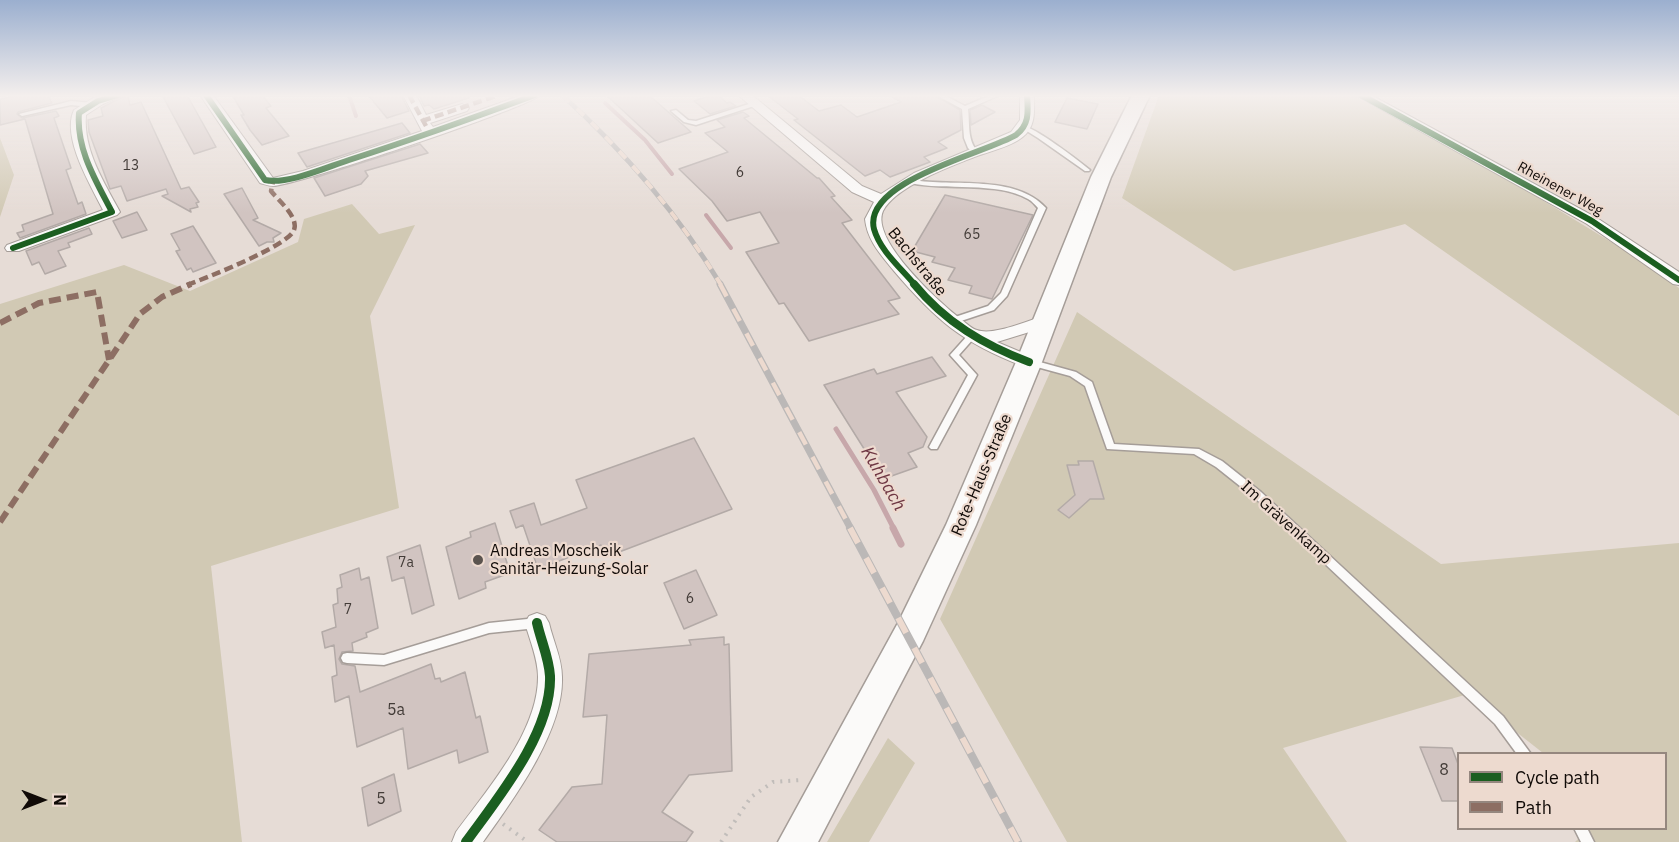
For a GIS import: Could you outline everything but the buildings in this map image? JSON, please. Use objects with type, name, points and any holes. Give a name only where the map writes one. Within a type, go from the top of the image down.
[{"type":"main road","name":"Rote-Haus-Straße","points":[[797,842],[916,621],[961,525],[1029,362],[1101,177],[1122,134]]},
{"type":"street","points":[[13,248],[112,212],[90,168],[79,134]]},
{"type":"street","points":[[234,134],[265,180],[273,182],[307,174],[408,134]]},
{"type":"street","points":[[791,134],[857,189],[881,200],[938,167],[1016,134]]},
{"type":"street","name":"Rheinener Weg","points":[[1433,134],[1592,221],[1679,280]]},
{"type":"street","name":"Bachstraße","points":[[881,200],[872,217],[874,231],[880,243],[925,298],[970,337],[1029,362]]},
{"type":"street","points":[[970,337],[997,336],[1043,322]]},
{"type":"street","points":[[466,842],[517,771],[545,710],[550,679],[537,623]]},
{"type":"lane","points":[[967,134],[969,148],[975,152]]},
{"type":"lane","points":[[1040,134],[1065,157],[1087,170]]},
{"type":"lane","points":[[912,182],[928,186],[1007,188],[1037,200],[1042,208],[1004,294],[991,308],[952,321]]},
{"type":"lane","points":[[934,447],[973,375],[954,355],[970,337]]},
{"type":"lane","name":"Im Grävenkamp","points":[[1029,362],[1073,374],[1089,384],[1110,447],[1196,451],[1219,464],[1258,495],[1499,720],[1524,752]]},
{"type":"lane","points":[[347,658],[384,660],[489,628],[537,623]]},
{"type":"path","points":[[721,842],[751,797],[773,782],[810,779],[826,788]]},
{"type":"path","points":[[488,812],[528,842]]},
{"type":"shaded area","points":[[1145,134],[1424,134],[1529,192],[1626,251],[1679,288],[1679,416],[1405,224],[1234,271],[1122,198]]},
{"type":"shaded area","points":[[0,138],[14,175],[0,217]]},
{"type":"shaded area","points":[[352,204],[379,234],[415,225],[370,316],[399,508],[211,566],[242,842],[0,842],[0,304],[124,265],[190,291],[298,242],[304,219]]},
{"type":"shaded area","points":[[1077,312],[1441,564],[1679,543],[1679,842],[1575,842],[1587,830],[1667,830],[1667,752],[1542,752],[1468,694],[1283,748],[1347,842],[1067,842],[940,619]]},
{"type":"shaded area","points":[[888,738],[915,763],[869,842],[827,842]]},
{"type":"waterway","name":"Kuhbach","points":[[639,134],[672,174]]},
{"type":"waterway","name":"Kuhbach","points":[[706,215],[731,248]]},
{"type":"waterway","name":"Kuhbach","points":[[836,429],[874,490],[894,529]]},
{"type":"waterway","name":"Kuhbach","points":[[893,528],[901,544]]},
{"type":"railway","points":[[603,134],[668,208],[721,285]]},
{"type":"railway","points":[[720,284],[851,529]]},
{"type":"railway","points":[[850,528],[1018,842]]},
{"type":"marked path","points":[[0,522],[140,314],[166,295],[276,245],[294,230],[293,219],[271,191],[273,182]]},
{"type":"marked path","points":[[0,323],[39,303],[97,292],[109,360]]},
{"type":"cycle path","points":[[13,248],[112,212],[88,164],[79,134]]},
{"type":"cycle path","points":[[233,134],[265,180],[273,182],[307,174],[427,134]]},
{"type":"cycle path","points":[[1017,134],[939,167],[902,186],[877,208],[873,219],[876,234],[884,248],[932,304],[975,338],[1029,362]]},
{"type":"cycle path","points":[[1433,134],[1592,221],[1679,280]]},
{"type":"cycle path","points":[[466,842],[506,786],[540,724],[547,702],[550,674],[537,623]]},
{"type":"place","name":"Andreas Moscheik Sanitär-Heizung-Solar","points":[[478,560]]}]
